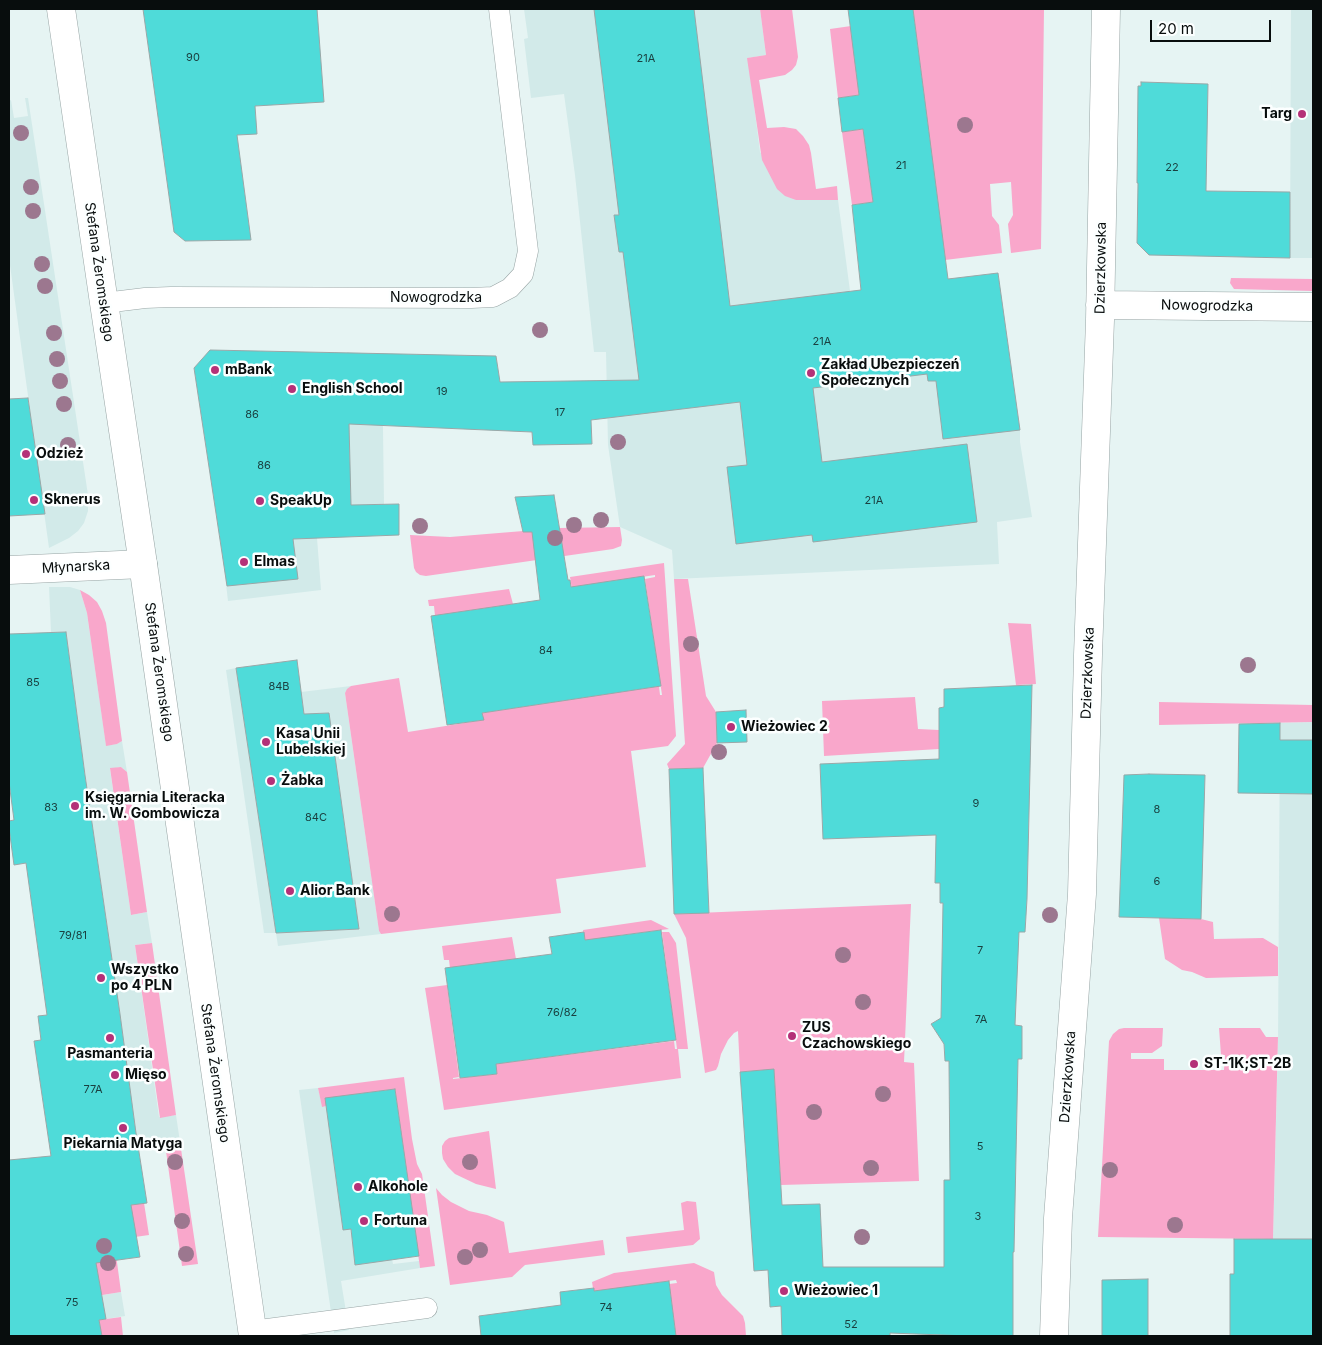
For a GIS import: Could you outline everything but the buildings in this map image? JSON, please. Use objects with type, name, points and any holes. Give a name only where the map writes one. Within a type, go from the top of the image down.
[{"type":"street","name":"Stefana Żeromskiego","points":[[61,9],[143,564],[253,1334]]},
{"type":"street","name":"Dzierzkowska","points":[[1054,1336],[1058,1218],[1082,894],[1100,305],[1106,9]]},
{"type":"street","name":"Nowogrodzka","points":[[1100,305],[1313,307]]},
{"type":"street","name":"Młynarska","points":[[9,570],[143,564]]},
{"type":"lane","name":"Nowogrodzka","points":[[104,303],[171,297],[471,298],[493,297],[510,288],[523,274],[528,251],[499,9]]},
{"type":"lane","points":[[253,1334],[427,1308]]},
{"type":"shaded area","points":[[524,9],[760,9],[766,55],[748,58],[760,152],[796,200],[838,200],[850,291],[998,273],[1020,430],[1020,442],[1032,517],[997,522],[999,564],[674,579],[672,550],[620,527],[608,445],[606,352],[594,352],[575,175],[564,94],[531,98],[524,39],[528,38]]},
{"type":"shaded area","points":[[760,9],[792,9],[798,57],[796,65],[785,75],[759,80],[767,128],[784,127],[796,129],[803,136],[809,145],[811,153],[816,189],[837,186],[838,200],[796,200],[785,196],[777,189],[762,160],[747,58],[766,55]]},
{"type":"shaded area","points":[[913,9],[1044,9],[1041,249],[1011,253],[1008,224],[1013,215],[1011,182],[990,184],[992,216],[999,225],[1002,253],[945,260]]},
{"type":"shaded area","name":"Targ","points":[[1291,9],[1313,9],[1313,258],[1290,258]]},
{"type":"shaded area","points":[[851,26],[859,95],[838,98],[830,29]]},
{"type":"shaded area","points":[[25,98],[28,98],[88,495],[88,511],[84,523],[69,538],[49,548],[9,258],[9,101],[11,100],[14,118],[28,116]]},
{"type":"shaded area","points":[[863,129],[873,202],[852,205],[842,132]]},
{"type":"shaded area","points":[[1231,278],[1313,279],[1313,291],[1234,289],[1230,283]]},
{"type":"shaded area","points":[[347,352],[382,354],[384,504],[351,505]]},
{"type":"shaded area","points":[[620,527],[621,546],[613,549],[426,576],[420,575],[414,568],[410,535],[450,537],[560,528]]},
{"type":"shaded area","points":[[317,538],[321,590],[228,601],[221,542]]},
{"type":"shaded area","points":[[664,563],[676,736],[668,746],[631,751],[646,867],[556,879],[561,913],[381,934],[379,931],[345,693],[347,689],[351,686],[399,678],[408,732],[483,720],[482,713],[659,686],[660,695],[662,695],[645,579],[655,577],[655,575],[608,582],[573,595],[570,577]]},
{"type":"shaded area","points":[[674,579],[688,579],[706,696],[716,712],[717,743],[703,768],[669,769],[667,764],[685,744]]},
{"type":"shaded area","points":[[49,587],[70,587],[80,590],[87,613],[106,745],[117,744],[122,741],[127,772],[121,767],[110,769],[131,915],[147,912],[152,943],[135,945],[159,1117],[176,1115],[180,1142],[138,1145],[82,1212],[97,1296],[121,1292],[125,1316],[99,1320],[102,1336],[9,1336],[9,1160],[58,1156],[136,1135],[66,632],[51,632]]},
{"type":"shaded area","points":[[509,589],[513,604],[435,616],[434,606],[429,606],[428,600]]},
{"type":"shaded area","points":[[80,590],[97,602],[106,623],[122,741],[117,744],[106,746],[87,613]]},
{"type":"shaded area","points":[[1008,623],[1031,624],[1036,684],[1016,685]]},
{"type":"shaded area","points":[[236,668],[276,933],[264,933],[226,670]]},
{"type":"shaded area","points":[[351,686],[345,693],[379,931],[381,934],[278,946],[276,933],[359,929],[329,713],[304,714],[301,692]]},
{"type":"shaded area","points":[[915,697],[918,729],[939,730],[939,749],[824,756],[822,701]]},
{"type":"shaded area","points":[[1159,702],[1313,705],[1313,722],[1159,725]]},
{"type":"shaded area","points":[[1313,722],[1313,1336],[1272,1336],[1278,1045],[1280,723]]},
{"type":"shaded area","points":[[121,767],[127,772],[147,912],[131,915],[110,768]]},
{"type":"shaded area","points":[[911,904],[904,1062],[914,1063],[919,1181],[781,1185],[774,1070],[740,1072],[738,1031],[728,1040],[716,1070],[705,1073],[686,938],[674,914]]},
{"type":"shaded area","points":[[1159,918],[1201,919],[1213,922],[1214,939],[1263,938],[1278,947],[1278,976],[1206,978],[1182,970],[1165,959]]},
{"type":"shaded area","points":[[651,920],[669,929],[621,935],[586,949],[583,930]]},
{"type":"shaded area","points":[[662,932],[669,932],[676,943],[688,1049],[678,1049],[681,1078],[444,1110],[425,988],[447,985],[459,1077],[453,1079],[497,1074],[496,1064],[674,1041],[675,1049],[677,1049]]},
{"type":"shaded area","points":[[512,937],[516,959],[450,968],[449,960],[444,960],[442,946]]},
{"type":"shaded area","points":[[152,943],[176,1115],[160,1118],[135,945]]},
{"type":"shaded area","points":[[1163,1028],[1162,1046],[1152,1053],[1131,1053],[1131,1059],[1164,1059],[1164,1070],[1224,1070],[1225,1055],[1221,1055],[1219,1028],[1260,1028],[1266,1037],[1278,1037],[1273,1239],[1098,1237],[1109,1041],[1113,1034],[1119,1029]]},
{"type":"shaded area","points":[[404,1077],[412,1139],[417,1164],[422,1174],[435,1266],[420,1268],[395,1089],[357,1094],[322,1107],[318,1088]]},
{"type":"shaded area","points":[[318,1088],[322,1106],[333,1104],[338,1142],[331,1143],[343,1229],[351,1229],[355,1264],[392,1259],[393,1264],[419,1261],[420,1268],[341,1281],[349,1330],[334,1333],[299,1090]]},
{"type":"shaded area","points":[[489,1131],[496,1189],[476,1184],[455,1174],[443,1159],[442,1153],[442,1146],[449,1138]]},
{"type":"shaded area","points":[[180,1142],[198,1264],[182,1266],[165,1144]]},
{"type":"shaded area","points":[[436,1188],[451,1202],[469,1211],[487,1215],[504,1222],[509,1253],[603,1240],[605,1255],[525,1265],[512,1277],[450,1285]]},
{"type":"shaded area","points":[[687,1201],[696,1202],[700,1239],[693,1245],[628,1253],[626,1237],[684,1230],[681,1203]]},
{"type":"shaded area","points":[[144,1203],[149,1235],[114,1240],[121,1292],[96,1296],[82,1212]]},
{"type":"shaded area","points":[[694,1263],[714,1272],[716,1285],[722,1295],[743,1316],[746,1336],[676,1336],[669,1284],[677,1283],[676,1280],[632,1286],[595,1301],[592,1282],[614,1273]]},
{"type":"shaded area","points":[[121,1317],[123,1336],[102,1336],[99,1320]]},
{"type":"place","name":"Targ","points":[[1302,114]]},
{"type":"place","name":"mBank","points":[[215,370]]},
{"type":"place","name":"Zakład Ubezpieczeń Społecznych","points":[[811,373]]},
{"type":"place","name":"English School","points":[[292,389]]},
{"type":"place","name":"Odzież","points":[[26,454]]},
{"type":"place","name":"Sknerus","points":[[34,500]]},
{"type":"place","name":"SpeakUp","points":[[260,501]]},
{"type":"place","name":"Elmas","points":[[244,562]]},
{"type":"place","name":"Wieżowiec 2","points":[[731,727]]},
{"type":"place","name":"Kasa Unii Lubelskiej","points":[[266,742]]},
{"type":"place","name":"Żabka","points":[[271,781]]},
{"type":"place","name":"Księgarnia Literacka im. W. Gombowicza","points":[[75,806]]},
{"type":"place","name":"Alior Bank","points":[[290,891]]},
{"type":"place","name":"Wszystko po 4 PLN","points":[[101,978]]},
{"type":"place","name":"ZUS Czachowskiego","points":[[792,1036]]},
{"type":"place","name":"Pasmanteria","points":[[110,1038]]},
{"type":"place","name":"ST-1K;ST-2B","points":[[1194,1064]]},
{"type":"place","name":"Mięso","points":[[115,1075]]},
{"type":"place","name":"Piekarnia Matyga","points":[[123,1128]]},
{"type":"place","name":"Alkohole","points":[[358,1187]]},
{"type":"place","name":"Fortuna","points":[[364,1221]]},
{"type":"place","name":"Wieżowiec 1","points":[[784,1291]]}]
